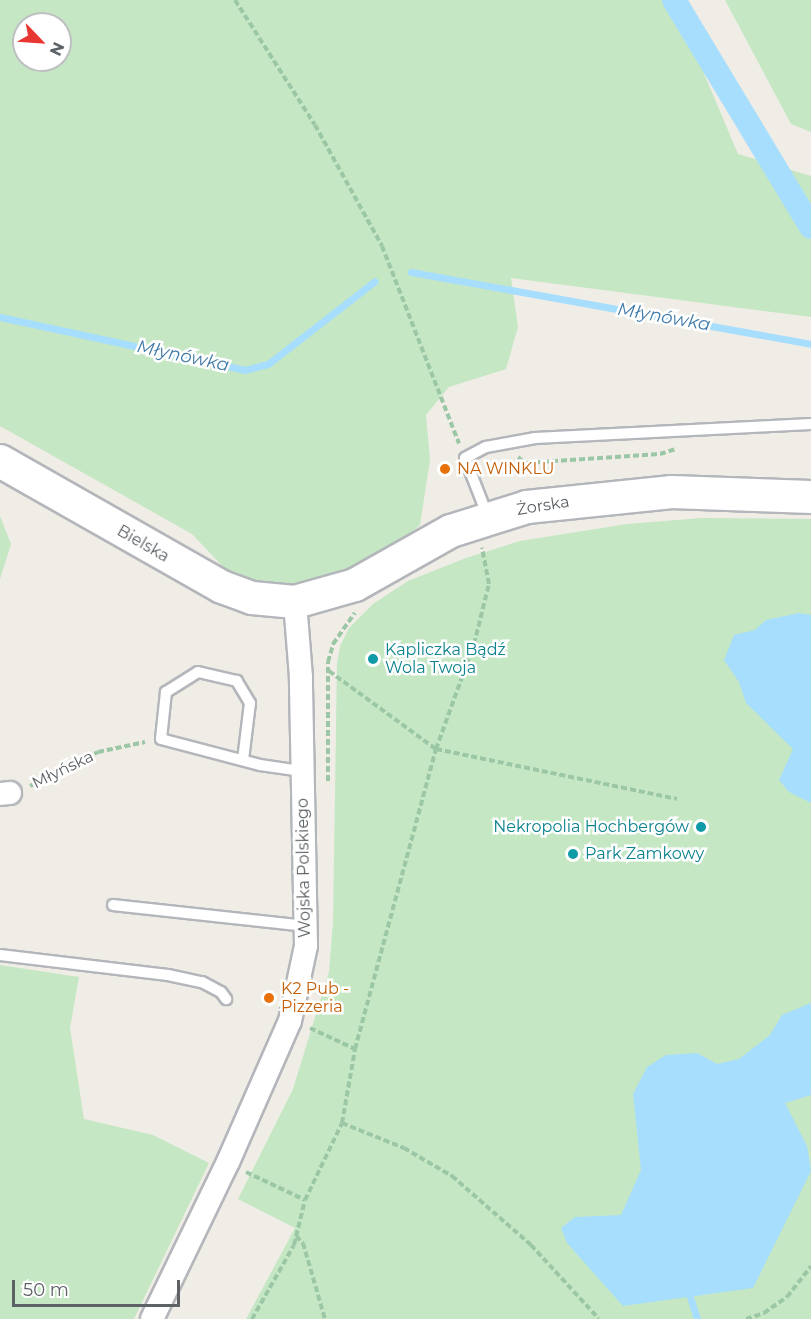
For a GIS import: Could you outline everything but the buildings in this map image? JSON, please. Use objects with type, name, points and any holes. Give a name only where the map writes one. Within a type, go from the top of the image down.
[{"type":"main road","name":"Bielska","points":[[0,461],[222,587],[252,598],[295,602]]},
{"type":"main road","name":"Żorska","points":[[295,602],[355,585],[451,531],[483,528],[527,507],[672,492],[811,497]]},
{"type":"street","name":"Wojska Polskiego","points":[[152,1319],[228,1162],[290,1020],[307,926],[301,771],[301,677],[295,602]]},
{"type":"lane","points":[[483,528],[465,458],[486,447],[535,438],[709,426],[811,424]]},
{"type":"lane","points":[[243,760],[250,703],[237,681],[198,672],[166,692],[161,739],[243,760],[301,771]]},
{"type":"lane","points":[[113,905],[307,926]]},
{"type":"lane","points":[[0,956],[168,975],[202,982],[221,992],[226,999]]},
{"type":"path","points":[[235,0],[315,125],[382,246],[465,458]]},
{"type":"path","points":[[516,455],[525,463],[660,454],[678,448]]},
{"type":"path","points":[[252,1319],[296,1236],[305,1200],[342,1123],[355,1049],[436,749],[474,645],[489,584],[483,528]]},
{"type":"path","points":[[327,785],[328,671],[333,644],[348,620],[363,606]]},
{"type":"path","points":[[328,671],[436,749],[677,799]]},
{"type":"path","name":"Młyńska","points":[[5,794],[45,781],[98,752],[161,739]]},
{"type":"path","points":[[310,1016],[308,1027],[355,1049]]},
{"type":"path","points":[[342,1123],[404,1148],[452,1176],[531,1245],[599,1319]]},
{"type":"path","points":[[242,1170],[305,1200]]},
{"type":"path","points":[[296,1236],[303,1243],[325,1319]]},
{"type":"path","points":[[746,1319],[764,1313],[787,1297],[811,1266]]},
{"type":"green space","points":[[0,0],[673,0],[738,154],[811,176],[811,317],[511,278],[518,327],[506,369],[449,387],[426,415],[430,460],[420,525],[399,544],[348,573],[321,580],[283,584],[254,581],[228,572],[192,534],[0,426]]},
{"type":"green space","points":[[725,0],[811,0],[811,132],[791,124]]},
{"type":"green space","points":[[0,516],[11,544],[0,579]]},
{"type":"green space","name":"Park Zamkowy","points":[[702,518],[811,519],[811,1319],[246,1319],[295,1228],[238,1199],[293,1089],[329,972],[333,922],[337,664],[340,646],[349,628],[373,604],[408,581],[466,558],[520,541],[627,524]]},
{"type":"green space","points":[[0,965],[79,977],[70,1028],[84,1119],[153,1135],[209,1163],[134,1319],[0,1319]]},
{"type":"water","points":[[799,613],[811,615],[811,803],[789,792],[779,780],[793,749],[746,703],[739,682],[724,660],[734,635],[755,630],[766,620]]},
{"type":"water","points":[[811,1003],[811,1095],[785,1103],[807,1146],[811,1171],[753,1288],[623,1306],[567,1243],[561,1228],[575,1217],[621,1215],[641,1170],[633,1094],[647,1067],[666,1055],[697,1053],[717,1064],[739,1059],[770,1035],[782,1015]]},
{"type":"waterway","points":[[674,0],[811,227]]},
{"type":"waterway","name":"Młynówka","points":[[411,272],[811,344]]},
{"type":"waterway","name":"Młynówka","points":[[0,317],[245,370],[268,364],[375,281]]},
{"type":"waterway","points":[[690,1297],[697,1319]]},
{"type":"place","name":"NA WINKLU","points":[[445,469]]},
{"type":"place","name":"Kapliczka Bądź Wola Twoja","points":[[373,659]]},
{"type":"place","name":"Nekropolia Hochbergów","points":[[701,827]]},
{"type":"place","name":"Park Zamkowy","points":[[573,854]]},
{"type":"place","name":"K2 Pub - Pizzeria","points":[[269,998]]}]
